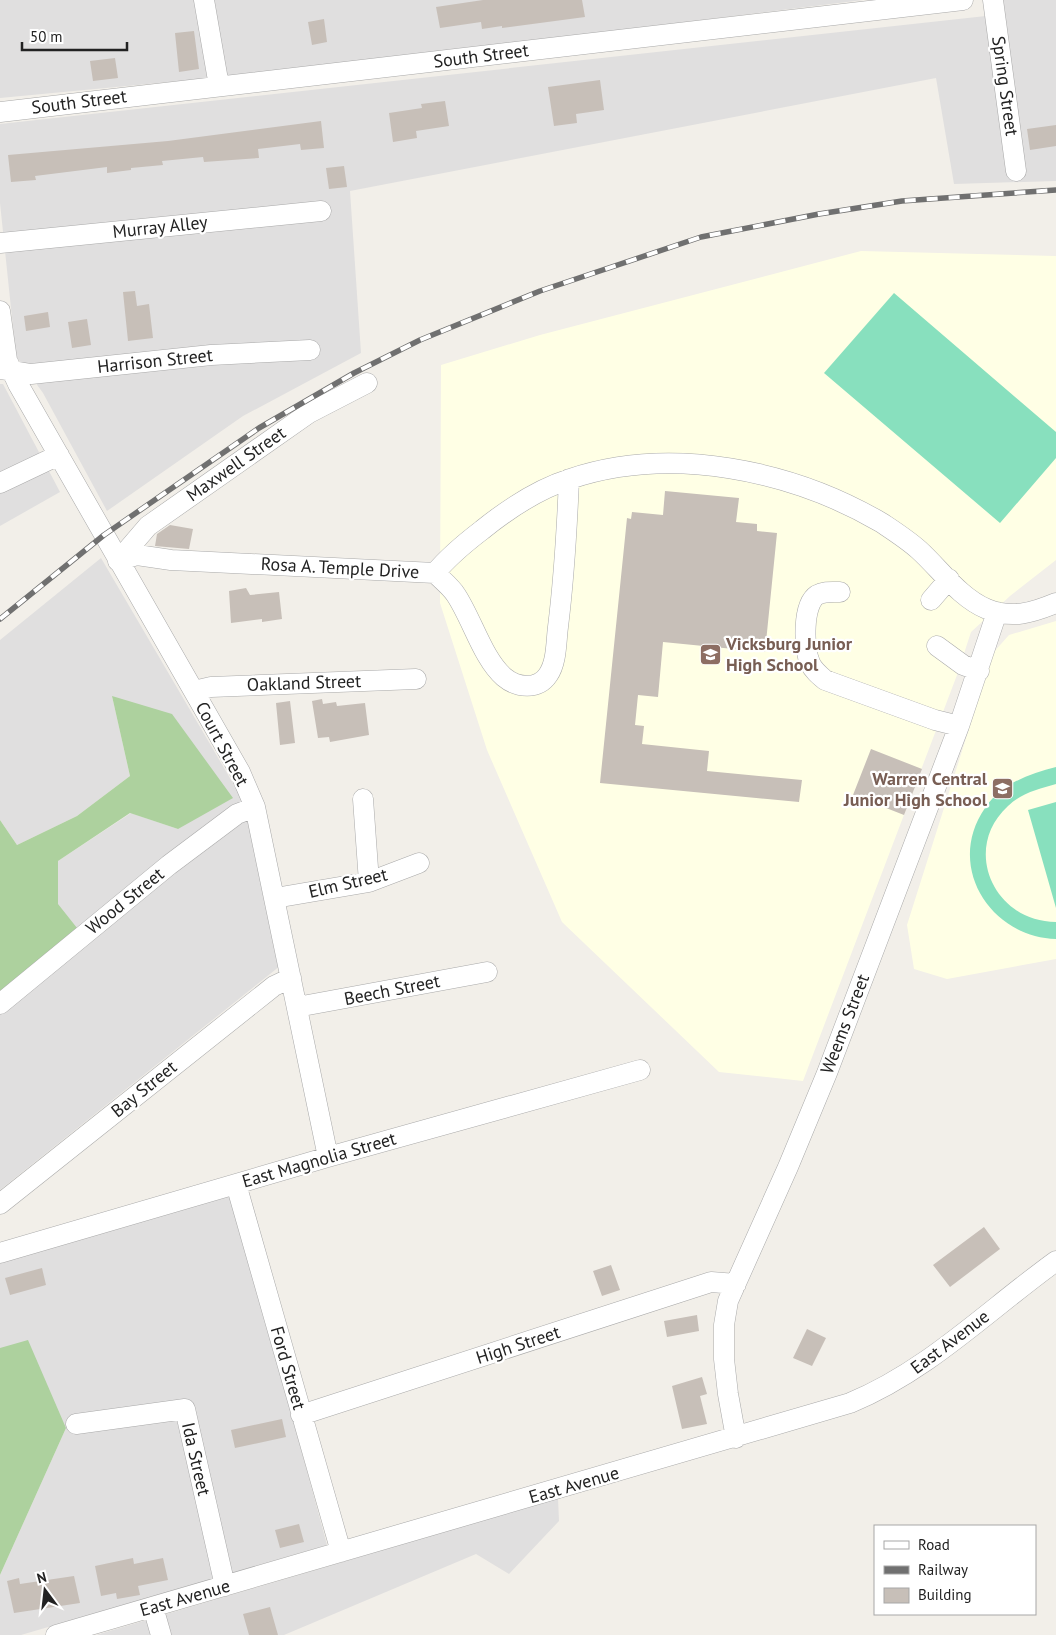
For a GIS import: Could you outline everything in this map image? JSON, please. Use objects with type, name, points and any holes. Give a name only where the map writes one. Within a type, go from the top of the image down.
[{"type":"street","points":[[204,0],[219,86]]},
{"type":"street","name":"South Street","points":[[0,112],[963,0]]},
{"type":"street","name":"Spring Street","points":[[993,0],[1016,172]]},
{"type":"street","name":"Murray Alley","points":[[0,243],[321,211]]},
{"type":"street","name":"Court Street","points":[[0,311],[7,360],[6,370],[59,455],[118,562],[194,691],[240,772],[255,807],[328,1157]]},
{"type":"street","name":"Harrison Street","points":[[6,370],[31,374],[211,355],[310,350]]},
{"type":"street","name":"Maxwell Street","points":[[118,562],[148,526],[309,413],[367,383]]},
{"type":"street","points":[[0,483],[59,455]]},
{"type":"street","name":"Rosa A. Temple Drive","points":[[118,562],[137,555],[171,560],[435,573],[447,558],[492,521],[524,500],[569,479],[610,468],[649,463],[685,464],[770,477],[854,508],[884,524],[918,548],[970,598],[997,612],[1023,614],[1056,603]]},
{"type":"street","points":[[435,573],[456,594],[495,666],[505,678],[516,684],[527,686],[539,684],[548,675],[554,661],[564,574],[569,479]]},
{"type":"street","points":[[931,600],[949,579]]},
{"type":"street","points":[[840,592],[822,593],[816,596],[810,602],[807,612],[806,644],[810,664],[816,673],[826,680],[935,720],[959,726]]},
{"type":"street","name":"Weems Street","points":[[736,1438],[728,1394],[724,1325],[728,1301],[827,1073],[959,726],[997,612]]},
{"type":"street","points":[[937,646],[963,665],[978,671]]},
{"type":"street","name":"Oakland Street","points":[[194,691],[211,687],[416,679]]},
{"type":"street","points":[[363,799],[369,882]]},
{"type":"street","name":"Wood Street","points":[[0,1004],[169,865],[237,814],[255,807]]},
{"type":"street","name":"Elm Street","points":[[275,898],[369,882],[419,863]]},
{"type":"street","name":"Beech Street","points":[[297,1007],[487,972]]},
{"type":"street","name":"Bay Street","points":[[0,1204],[274,986],[291,978]]},
{"type":"street","name":"East Magnolia Street","points":[[0,1253],[328,1157],[640,1070]]},
{"type":"street","name":"Ford Street","points":[[236,1184],[341,1552]]},
{"type":"street","name":"East Avenue","points":[[56,1635],[736,1438],[850,1403],[896,1382],[1056,1261]]},
{"type":"street","name":"High Street","points":[[301,1415],[711,1282],[736,1284]]},
{"type":"street","name":"Ida Street","points":[[76,1424],[185,1409],[225,1586]]},
{"type":"street","points":[[153,1607],[161,1635]]},
{"type":"shaded area","points":[[0,0],[863,0],[306,69],[0,98]]},
{"type":"shaded area","points":[[1002,0],[1056,0],[1056,181],[954,184],[936,78],[350,191],[361,353],[243,416],[107,511],[43,393],[16,356],[0,203],[0,124],[995,15]]},
{"type":"shaded area","name":"Vicksburg Junior High School","points":[[861,251],[1056,256],[1056,560],[1010,596],[971,632],[957,675],[803,1081],[719,1072],[562,922],[487,750],[440,603],[441,365],[540,335]]},
{"type":"shaded area","points":[[0,384],[3,384],[60,492],[0,526]]},
{"type":"shaded area","points":[[101,558],[254,819],[280,966],[0,1190],[0,997],[58,904],[58,861],[131,813],[178,829],[112,696],[130,776],[77,816],[17,845],[0,820],[0,640]]},
{"type":"shaded area","name":"Warren Central Junior High School","points":[[1056,621],[1056,959],[947,979],[914,969],[907,925],[993,653],[1009,635]]},
{"type":"shaded area","points":[[232,1193],[327,1545],[21,1635],[0,1635],[0,1575],[66,1428],[0,1348],[0,1259]]},
{"type":"shaded area","points":[[558,1498],[559,1521],[509,1574],[476,1554],[284,1635],[96,1635]]},
{"type":"green space","points":[[894,293],[1056,432],[1056,458],[1000,523],[824,373]]},
{"type":"green space","points":[[112,696],[172,714],[233,798],[178,829],[130,813],[58,861],[58,904],[81,933],[0,997],[0,820],[17,845],[77,816],[130,776]]},
{"type":"green space","points":[[1056,767],[1056,784],[1030,792],[1019,798],[1008,806],[994,823],[987,842],[986,862],[991,880],[1001,897],[1016,910],[1034,919],[1056,922],[1056,939],[1032,935],[1011,926],[994,912],[981,894],[972,874],[970,853],[974,830],[985,808],[999,792],[1026,776]]},
{"type":"green space","points":[[1056,802],[1056,908],[1028,810]]},
{"type":"green space","points":[[28,1340],[66,1428],[0,1575],[0,1348]]},
{"type":"building","points":[[483,0],[582,0],[585,17],[502,28],[502,26],[482,29],[481,22],[440,28],[436,7]]},
{"type":"building","points":[[324,19],[327,42],[312,45],[308,22]]},
{"type":"building","points":[[194,31],[199,69],[179,72],[175,33]]},
{"type":"building","points":[[115,58],[118,78],[93,81],[90,61]]},
{"type":"building","points":[[600,80],[604,110],[576,114],[577,123],[554,126],[548,87]]},
{"type":"building","points":[[445,101],[449,126],[416,131],[417,138],[393,142],[389,113],[422,108],[421,104]]},
{"type":"building","points":[[321,121],[324,148],[301,150],[300,144],[258,149],[259,158],[204,162],[203,157],[162,161],[163,165],[131,168],[131,170],[107,173],[107,167],[35,176],[36,180],[11,182],[8,155],[168,141]]},
{"type":"building","points":[[1056,125],[1056,146],[1030,150],[1027,129]]},
{"type":"building","points":[[344,166],[347,187],[329,189],[326,168]]},
{"type":"building","points":[[135,291],[137,306],[149,304],[153,338],[128,341],[123,292]]},
{"type":"building","points":[[48,312],[50,327],[26,331],[24,316]]},
{"type":"building","points":[[87,319],[91,345],[72,348],[68,322]]},
{"type":"building","points":[[665,491],[739,498],[736,522],[757,524],[757,531],[777,533],[765,652],[663,642],[658,697],[638,695],[635,725],[644,726],[642,744],[709,751],[707,771],[802,780],[799,802],[600,783],[627,518],[631,519],[632,512],[663,515]]},
{"type":"building","points":[[170,525],[193,529],[189,549],[155,546],[157,534]]},
{"type":"building","points":[[246,588],[250,595],[279,592],[282,619],[262,622],[262,619],[231,623],[229,591]]},
{"type":"building","points":[[322,699],[323,704],[336,702],[337,706],[365,703],[369,735],[330,742],[329,737],[318,738],[312,701]]},
{"type":"building","points":[[290,701],[295,743],[280,745],[276,703]]},
{"type":"building","points":[[871,749],[922,769],[904,815],[853,795]]},
{"type":"building","points":[[984,1227],[1000,1249],[950,1287],[933,1265]]},
{"type":"building","points":[[611,1265],[620,1290],[602,1296],[593,1271]]},
{"type":"building","points":[[42,1268],[46,1285],[10,1295],[5,1278]]},
{"type":"building","points":[[697,1315],[699,1331],[667,1337],[664,1321]]},
{"type":"building","points":[[807,1329],[826,1338],[812,1366],[793,1358]]},
{"type":"building","points":[[702,1377],[707,1394],[700,1396],[707,1424],[682,1429],[672,1386]]},
{"type":"building","points":[[282,1419],[286,1437],[235,1448],[231,1430]]},
{"type":"building","points":[[299,1524],[304,1542],[280,1548],[275,1530]]},
{"type":"building","points":[[133,1558],[134,1564],[163,1558],[168,1580],[138,1586],[140,1595],[117,1599],[116,1593],[101,1596],[95,1566]]},
{"type":"building","points":[[74,1576],[80,1603],[14,1613],[7,1581],[19,1578],[20,1584]]},
{"type":"building","points":[[270,1607],[278,1635],[249,1635],[243,1614]]},
{"type":"railway","points":[[0,619],[104,535],[259,428],[354,373],[420,340],[540,291],[701,237],[819,214],[902,201],[1056,190]]},
{"type":"place","name":"Vicksburg Junior High School","points":[[710,654]]},
{"type":"place","name":"Warren Central Junior High School","points":[[1003,789]]}]
